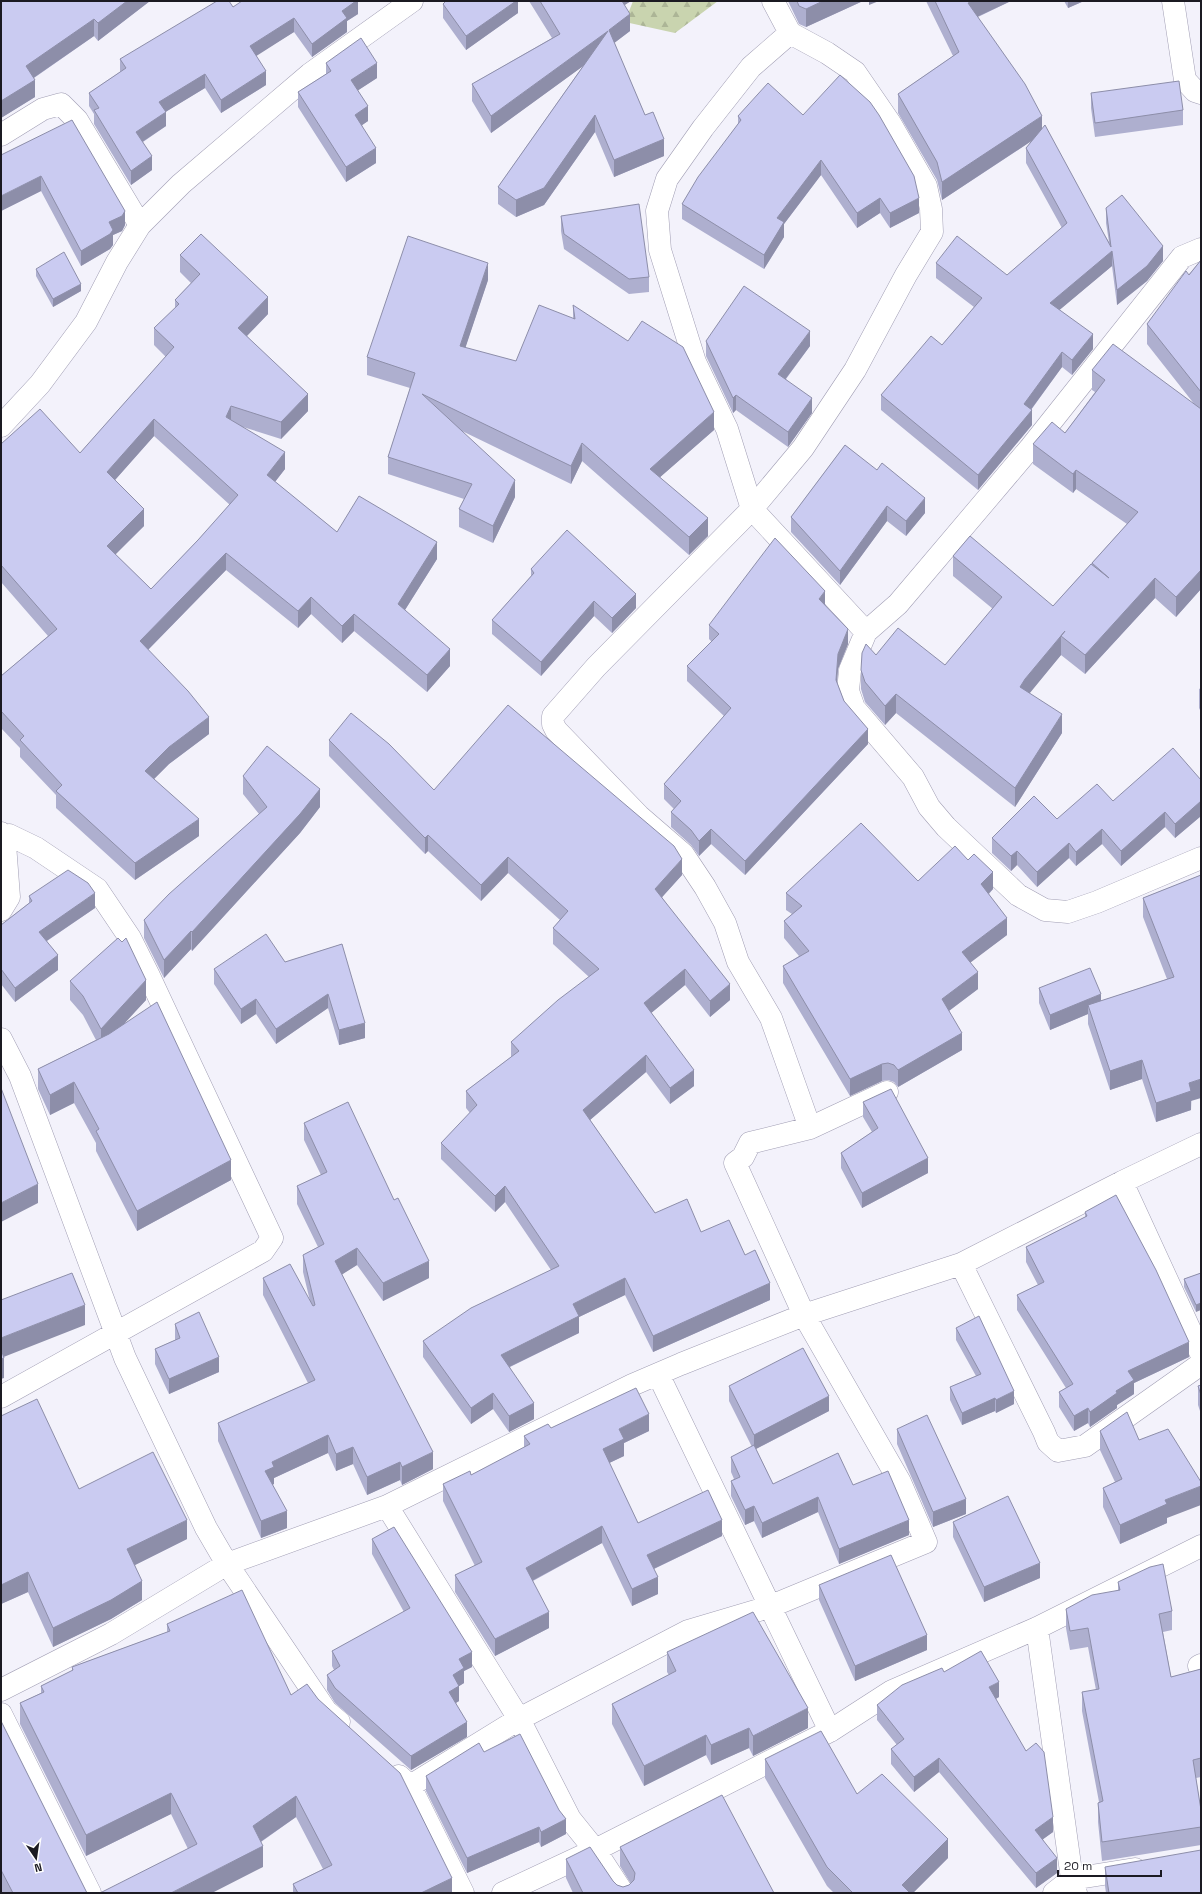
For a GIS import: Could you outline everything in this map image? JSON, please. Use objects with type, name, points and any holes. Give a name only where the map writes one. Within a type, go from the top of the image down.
[{"type":"street","points":[[1,426],[40,384],[86,322],[117,262],[140,225],[181,184],[310,74],[412,1]]},
{"type":"street","points":[[773,1],[790,33],[827,53],[855,72],[890,123],[926,186],[931,209],[932,232],[906,276],[855,370],[803,448],[752,509],[596,666],[553,716],[553,724],[571,746],[639,816],[683,854],[705,887],[725,923],[738,962],[771,1018],[810,1128]]},
{"type":"street","points":[[1173,1],[1185,80],[1195,91],[1201,93]]},
{"type":"street","points":[[790,33],[751,67],[702,128],[667,179],[657,211],[660,250],[693,355],[727,429],[752,509],[866,632]]},
{"type":"street","points":[[1,135],[43,109],[61,104],[77,120],[140,225]]},
{"type":"street","points":[[1201,249],[1182,257],[1025,453],[898,604],[866,632],[850,670],[848,691],[854,708],[913,778],[929,807],[946,827],[1018,895],[1045,910],[1068,912],[1097,902],[1201,858]]},
{"type":"street","points":[[1,910],[9,897],[3,838],[9,835],[36,848],[97,889],[130,938],[143,963],[272,1238],[263,1251],[1,1397]]},
{"type":"street","points":[[1,1039],[20,1076],[125,1358],[206,1528],[228,1564],[326,1711],[354,1736]]},
{"type":"street","points":[[410,1786],[519,1719],[688,1631],[769,1607],[926,1542],[900,1482],[804,1315],[735,1163],[743,1157],[750,1144],[810,1128],[888,1092]]},
{"type":"street","points":[[1,1690],[111,1634],[228,1564],[387,1506],[658,1374],[804,1315],[961,1264],[1122,1182],[1201,1144]]},
{"type":"street","points":[[1122,1182],[1201,1354]]},
{"type":"street","points":[[961,1264],[1048,1442],[1058,1451],[1085,1446],[1201,1364]]},
{"type":"street","points":[[658,1374],[830,1731]]},
{"type":"street","points":[[387,1506],[519,1719],[570,1819],[595,1850],[623,1893]]},
{"type":"street","points":[[503,1893],[595,1850],[830,1731],[892,1691],[1037,1628],[1201,1546]]},
{"type":"street","points":[[1037,1628],[1074,1886]]},
{"type":"street","points":[[1,1714],[90,1893]]},
{"type":"street","points":[[382,1761],[410,1786],[463,1893]]},
{"type":"street","points":[[1054,1893],[1074,1886],[1156,1865]]},
{"type":"green space","points":[[633,1],[718,1],[675,33],[625,22]]},
{"type":"building","points":[[1,1],[127,1],[98,23],[94,19],[26,66],[35,80],[1,101]]},
{"type":"building","points":[[217,1],[229,1],[233,7],[242,1],[356,1],[342,11],[347,18],[312,44],[294,18],[250,46],[266,71],[221,100],[205,74],[159,102],[166,112],[136,132],[152,156],[131,171],[94,110],[99,108],[89,93],[126,68],[120,59]]},
{"type":"building","points":[[446,1],[516,1],[466,36],[443,4]]},
{"type":"building","points":[[540,1],[622,1],[630,14],[609,30],[645,115],[653,112],[664,139],[614,160],[595,115],[544,188],[516,200],[498,187],[608,31],[491,116],[472,84],[560,34]]},
{"type":"building","points":[[797,1],[823,1],[806,9],[799,6]]},
{"type":"building","points":[[935,1],[973,1],[968,3],[1025,84],[1042,116],[942,182],[937,162],[898,94],[959,52]]},
{"type":"building","points":[[361,38],[377,63],[351,80],[368,106],[355,115],[376,148],[346,167],[298,92],[331,71],[326,63]]},
{"type":"building","points":[[840,75],[870,102],[879,115],[914,176],[919,198],[890,213],[880,198],[857,213],[821,160],[777,218],[784,222],[764,255],[682,204],[698,177],[741,120],[738,116],[768,83],[803,115]]},
{"type":"building","points":[[1179,81],[1183,110],[1095,123],[1091,93]]},
{"type":"building","points":[[72,120],[125,211],[122,216],[109,222],[113,230],[110,234],[81,251],[41,176],[1,196],[1,155]]},
{"type":"building","points":[[1045,125],[1111,247],[1106,208],[1122,195],[1163,246],[1147,266],[1117,290],[1112,251],[1050,303],[1093,334],[1072,360],[1062,352],[1024,404],[1032,410],[978,475],[881,395],[931,336],[942,345],[982,298],[936,263],[957,236],[1007,275],[1067,223],[1026,148]]},
{"type":"building","points":[[639,204],[649,277],[629,279],[564,234],[561,216]]},
{"type":"building","points":[[201,234],[268,297],[238,328],[308,394],[281,422],[231,406],[226,417],[285,452],[267,475],[337,532],[359,496],[437,542],[398,604],[450,649],[427,675],[354,614],[342,626],[311,597],[298,611],[226,553],[140,641],[188,691],[209,717],[169,747],[145,771],[199,819],[135,863],[56,791],[62,785],[20,740],[24,736],[1,711],[1,676],[57,629],[1,565],[1,444],[40,409],[80,453],[174,347],[154,328],[179,304],[175,300],[200,274],[180,255]],"holes":[[[154,419],[238,495],[198,540],[151,589],[107,546],[144,509],[107,472]]]},
{"type":"building","points":[[408,236],[488,263],[460,346],[516,361],[539,305],[575,319],[573,305],[628,341],[642,321],[683,347],[714,412],[650,469],[708,518],[689,537],[582,443],[571,466],[422,394],[515,480],[493,526],[459,509],[472,484],[388,457],[415,373],[367,357]]},
{"type":"building","points":[[64,252],[81,284],[53,299],[36,269]]},
{"type":"building","points":[[1201,260],[1201,392],[1147,324],[1186,271],[1189,275]]},
{"type":"building","points":[[744,286],[810,331],[778,374],[812,398],[788,432],[736,395],[733,398],[706,341]]},
{"type":"building","points":[[1113,344],[1201,409],[1201,570],[1176,597],[1155,578],[1085,655],[1061,636],[1065,631],[1020,687],[1062,714],[1015,788],[896,694],[885,706],[865,682],[861,670],[862,653],[866,644],[876,655],[898,628],[945,665],[1002,597],[953,556],[970,536],[1053,606],[1091,564],[1109,578],[1092,563],[1138,512],[1076,470],[1073,474],[1033,444],[1052,422],[1065,433],[1105,380],[1092,370]]},
{"type":"building","points":[[845,445],[877,470],[882,463],[925,498],[906,521],[887,506],[840,571],[791,517]]},
{"type":"building","points":[[567,530],[636,594],[612,618],[594,601],[541,662],[492,620],[534,573],[531,569]]},
{"type":"building","points":[[775,538],[825,591],[819,599],[848,629],[838,654],[836,680],[844,701],[868,729],[745,861],[711,829],[699,841],[691,830],[671,812],[681,801],[664,784],[731,708],[687,666],[719,634],[709,625]]},
{"type":"building","points":[[508,705],[674,846],[682,859],[655,889],[730,984],[710,1001],[685,969],[644,1003],[694,1070],[670,1088],[646,1055],[583,1110],[655,1213],[687,1199],[701,1232],[729,1220],[745,1255],[755,1250],[770,1283],[653,1336],[625,1278],[573,1304],[579,1316],[501,1355],[534,1403],[509,1416],[493,1393],[471,1408],[423,1341],[471,1308],[559,1266],[505,1186],[495,1196],[441,1143],[477,1105],[466,1091],[519,1051],[511,1042],[558,1000],[599,969],[553,928],[568,911],[508,857],[481,885],[428,835],[425,838],[329,740],[351,713],[389,744],[434,790]]},
{"type":"building","points":[[267,746],[320,789],[300,814],[192,932],[191,931],[164,960],[144,920],[169,894],[267,807],[243,776]]},
{"type":"building","points":[[1173,748],[1201,780],[1201,801],[1175,824],[1165,812],[1121,851],[1102,829],[1076,852],[1069,843],[1037,872],[1017,851],[1011,856],[992,838],[1034,796],[1057,819],[1097,784],[1113,801]]},
{"type":"building","points":[[861,823],[918,881],[955,846],[968,860],[974,854],[993,872],[981,884],[1007,918],[962,952],[978,972],[942,999],[962,1033],[898,1070],[894,1065],[888,1063],[882,1064],[850,1079],[783,966],[809,951],[784,921],[802,906],[786,893]]},
{"type":"building","points":[[68,870],[88,883],[95,893],[39,932],[58,955],[15,988],[1,969],[1,925],[32,901],[29,896]]},
{"type":"building","points":[[1201,875],[1201,1079],[1189,1083],[1191,1091],[1156,1103],[1142,1060],[1110,1071],[1088,1005],[1174,977],[1143,898]]},
{"type":"building","points":[[266,934],[285,962],[342,944],[365,1023],[339,1030],[328,994],[276,1029],[256,999],[241,1009],[214,969]]},
{"type":"building","points":[[118,938],[122,942],[126,938],[146,980],[101,1029],[83,996],[70,981]]},
{"type":"building","points":[[1090,968],[1101,994],[1050,1015],[1039,988]]},
{"type":"building","points":[[157,1002],[231,1160],[137,1211],[96,1131],[99,1129],[74,1082],[50,1095],[38,1069],[109,1034]]},
{"type":"building","points":[[1,1088],[38,1184],[1,1203]]},
{"type":"building","points":[[891,1089],[928,1158],[862,1193],[841,1153],[878,1128],[863,1102]]},
{"type":"building","points":[[348,1102],[394,1200],[398,1198],[429,1261],[383,1283],[357,1248],[335,1261],[433,1452],[402,1467],[400,1462],[367,1477],[353,1447],[336,1454],[328,1435],[272,1462],[274,1467],[265,1471],[287,1511],[261,1521],[218,1423],[315,1380],[263,1278],[290,1264],[313,1306],[315,1305],[303,1255],[324,1244],[297,1186],[327,1172],[304,1123]]},
{"type":"building","points":[[1116,1195],[1156,1270],[1189,1342],[1128,1371],[1134,1380],[1116,1391],[1117,1393],[1090,1412],[1088,1408],[1074,1416],[1059,1392],[1073,1384],[1017,1295],[1044,1282],[1026,1247],[1087,1216],[1085,1212]]},
{"type":"building","points":[[72,1273],[85,1305],[1,1338],[1,1300]]},
{"type":"building","points":[[1201,1273],[1201,1303],[1196,1305],[1184,1279]]},
{"type":"building","points":[[199,1312],[219,1357],[169,1379],[155,1349],[180,1338],[175,1324]]},
{"type":"building","points":[[979,1316],[1014,1391],[996,1400],[995,1398],[962,1413],[950,1387],[981,1374],[956,1328]]},
{"type":"building","points":[[803,1348],[829,1396],[754,1435],[729,1386]]},
{"type":"building","points":[[1,1349],[4,1358],[1,1359]]},
{"type":"building","points":[[1201,1385],[1201,1395],[1198,1386]]},
{"type":"building","points":[[636,1388],[649,1414],[619,1429],[624,1439],[603,1449],[638,1523],[708,1490],[722,1520],[647,1555],[658,1577],[632,1589],[602,1526],[526,1568],[549,1612],[495,1639],[455,1575],[482,1562],[443,1484],[470,1471],[471,1475],[530,1444],[524,1436],[548,1424],[551,1428]]},
{"type":"building","points":[[37,1399],[79,1489],[153,1452],[187,1520],[127,1549],[142,1581],[111,1600],[53,1628],[28,1572],[1,1585],[1,1416]]},
{"type":"building","points":[[1127,1412],[1139,1440],[1168,1429],[1201,1482],[1201,1486],[1165,1500],[1167,1504],[1120,1525],[1103,1488],[1122,1479],[1100,1431]]},
{"type":"building","points":[[927,1415],[966,1499],[933,1512],[897,1429]]},
{"type":"building","points":[[754,1445],[773,1484],[838,1453],[853,1485],[888,1471],[909,1520],[839,1549],[818,1497],[762,1523],[754,1506],[745,1510],[731,1481],[740,1477],[731,1457]]},
{"type":"building","points":[[1008,1496],[1040,1563],[984,1587],[953,1522]]},
{"type":"building","points":[[394,1527],[472,1652],[459,1659],[464,1668],[453,1675],[459,1686],[449,1692],[467,1722],[411,1756],[335,1688],[327,1675],[340,1666],[332,1651],[410,1608],[372,1539]]},
{"type":"building","points":[[891,1555],[927,1635],[855,1666],[819,1585]]},
{"type":"building","points":[[1163,1564],[1172,1611],[1159,1614],[1171,1677],[1201,1669],[1201,1758],[1193,1760],[1201,1810],[1201,1827],[1102,1842],[1098,1803],[1103,1801],[1082,1692],[1099,1689],[1088,1628],[1070,1631],[1066,1609],[1092,1595],[1120,1590],[1118,1582],[1150,1567]]},
{"type":"building","points":[[242,1590],[291,1695],[307,1684],[318,1699],[400,1773],[452,1878],[421,1893],[298,1893],[293,1884],[332,1865],[296,1796],[253,1826],[263,1846],[171,1893],[100,1893],[197,1844],[171,1793],[86,1835],[20,1703],[44,1692],[41,1686],[73,1670],[72,1667],[170,1631],[167,1624]]},
{"type":"building","points":[[753,1612],[808,1708],[753,1736],[749,1728],[711,1745],[706,1735],[644,1766],[612,1704],[676,1671],[667,1652]]},
{"type":"building","points":[[981,1651],[999,1682],[989,1687],[1026,1751],[1036,1743],[1044,1752],[1053,1817],[1035,1830],[1057,1858],[1036,1873],[939,1758],[914,1777],[891,1749],[904,1739],[877,1705],[902,1685],[942,1668],[944,1672]]},
{"type":"building","points":[[1,1721],[87,1893],[13,1893],[1,1870]]},
{"type":"building","points":[[821,1731],[857,1794],[882,1774],[948,1839],[902,1885],[909,1892],[908,1893],[853,1893],[827,1867],[765,1759]]},
{"type":"building","points":[[520,1734],[559,1810],[566,1819],[541,1832],[539,1827],[467,1858],[426,1776],[479,1743],[484,1752]]},
{"type":"building","points":[[722,1795],[774,1893],[583,1893],[566,1859],[590,1847],[617,1885],[623,1887],[629,1885],[634,1880],[635,1873],[620,1847]]},
{"type":"building","points":[[1201,1850],[1201,1893],[1109,1893],[1105,1867]]}]
